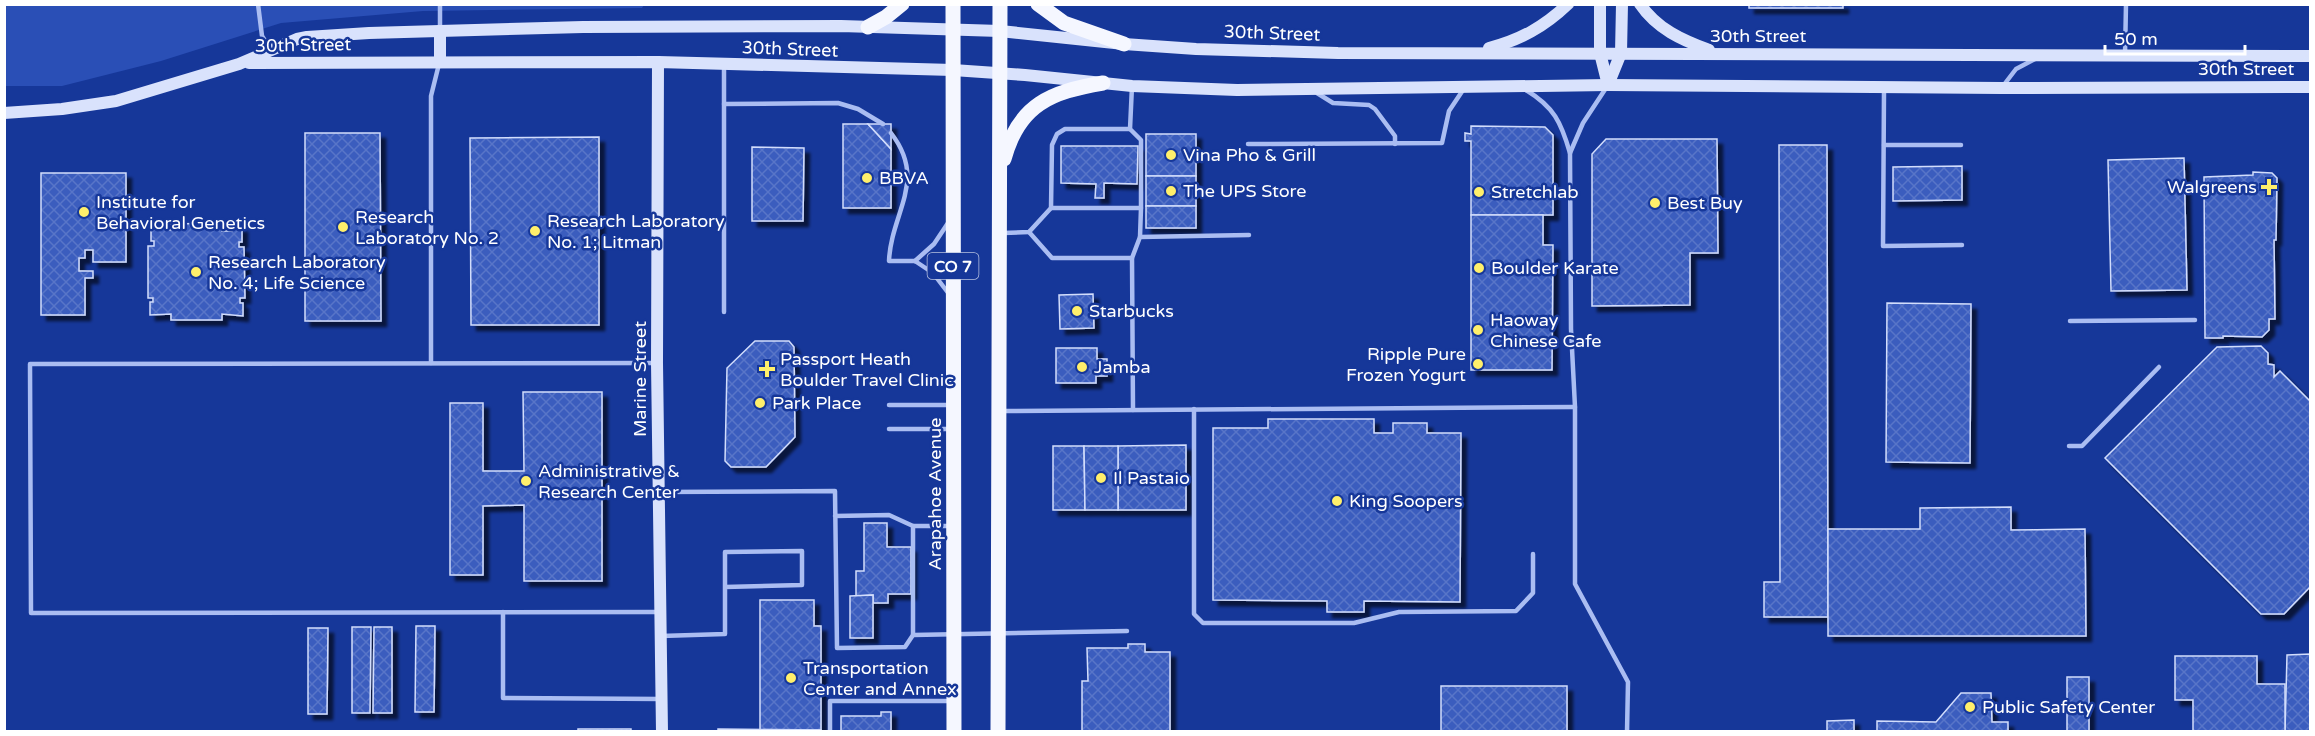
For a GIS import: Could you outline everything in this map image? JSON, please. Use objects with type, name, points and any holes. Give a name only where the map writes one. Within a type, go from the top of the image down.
[{"type":"main road","points":[[868,27],[886,17],[902,4]]},
{"type":"main road","name":"Arapahoe Avenue","points":[[953,4],[954,732]]},
{"type":"main road","name":"CO 7","points":[[998,732],[1000,4]]},
{"type":"main road","points":[[1038,4],[1064,23],[1124,44]]},
{"type":"main road","points":[[1472,52],[1511,42],[1531,33],[1549,22],[1568,4]]},
{"type":"main road","points":[[1600,4],[1600,53],[1608,85]]},
{"type":"main road","points":[[1608,85],[1621,53],[1622,4]]},
{"type":"main road","points":[[1640,4],[1650,17],[1667,31],[1685,41],[1719,53]]},
{"type":"main road","name":"30th Street","points":[[274,56],[297,39],[324,35],[583,27],[953,29],[1124,44],[1291,52],[2310,56]]},
{"type":"main road","points":[[440,30],[440,62]]},
{"type":"main road","name":"30th Street","points":[[4,113],[62,110],[116,101],[239,64],[274,56],[440,62],[658,62],[953,70],[1132,86],[1227,90],[1608,85],[2001,88],[2310,87]]},
{"type":"main road","name":"Marine Street","points":[[658,62],[657,363],[662,732]]},
{"type":"main road","points":[[1000,173],[1006,149],[1015,130],[1032,108],[1064,91],[1103,83]]},
{"type":"lane","points":[[258,4],[262,36],[274,56]]},
{"type":"lane","points":[[440,4],[440,30]]},
{"type":"lane","points":[[2125,55],[2126,4]]},
{"type":"lane","points":[[2001,88],[2016,69],[2042,54]]},
{"type":"lane","points":[[431,363],[431,96],[440,62]]},
{"type":"lane","points":[[724,65],[724,312]]},
{"type":"lane","points":[[1570,153],[1582,123],[1608,85]]},
{"type":"lane","points":[[1130,129],[1132,86]]},
{"type":"lane","points":[[1248,144],[1442,143],[1449,111],[1464,87]]},
{"type":"lane","points":[[1521,87],[1549,106],[1563,128],[1570,153],[1571,329],[1575,407],[1575,584],[1628,682],[1628,732]]},
{"type":"lane","points":[[1884,87],[1883,246],[1962,245]]},
{"type":"lane","points":[[1312,90],[1333,103],[1370,105],[1375,108],[1395,136],[1395,144]]},
{"type":"lane","points":[[724,104],[845,105],[884,124]]},
{"type":"lane","points":[[1000,233],[1029,232],[1051,208],[1052,145],[1057,135],[1065,129],[1130,129],[1141,140],[1140,237],[1132,258],[1133,410]]},
{"type":"lane","points":[[891,133],[905,155],[907,191],[891,237],[889,261],[915,261],[933,273],[954,301]]},
{"type":"lane","points":[[1884,146],[1961,145]]},
{"type":"lane","points":[[1051,208],[1141,208]]},
{"type":"lane","points":[[915,261],[934,244],[953,216]]},
{"type":"lane","points":[[1029,232],[1052,258],[1132,258]]},
{"type":"lane","points":[[1140,237],[1249,235]]},
{"type":"lane","points":[[2070,321],[2195,320]]},
{"type":"lane","points":[[657,363],[30,364],[31,613],[661,612]]},
{"type":"lane","points":[[2069,446],[2082,446],[2159,367]]},
{"type":"lane","points":[[889,405],[954,405]]},
{"type":"lane","points":[[999,411],[1575,407]]},
{"type":"lane","points":[[1194,410],[1194,614],[1203,623],[1354,623],[1399,612],[1516,611],[1533,593],[1533,554]]},
{"type":"lane","points":[[889,429],[954,429]]},
{"type":"lane","points":[[659,492],[835,491],[837,648],[905,647],[913,635],[913,526]]},
{"type":"lane","points":[[835,516],[889,515],[913,526],[954,526]]},
{"type":"lane","points":[[661,636],[725,634],[725,587],[725,552],[802,551],[802,585],[725,587]]},
{"type":"lane","points":[[503,612],[503,698],[662,699]]},
{"type":"lane","points":[[913,635],[1127,631]]},
{"type":"lane","points":[[830,732],[830,701],[954,701]]},
{"type":"shaded area","points":[[4,5],[644,5],[642,8],[423,11],[281,23],[161,61],[62,86],[5,86]]},
{"type":"building","points":[[1749,4],[1843,4],[1843,8],[1749,8]]},
{"type":"building","name":"BBVA","points":[[843,124],[868,124],[891,149],[891,208],[843,208]]},
{"type":"building","points":[[868,124],[891,124],[891,149]]},
{"type":"building","points":[[1471,126],[1545,127],[1553,135],[1553,215],[1471,215],[1471,141],[1465,141],[1465,133],[1471,134]]},
{"type":"building","name":"Research Laboratory No. 2","points":[[305,133],[380,133],[381,321],[305,321]]},
{"type":"building","name":"Vina Pho & Grill","points":[[1146,134],[1196,134],[1196,176],[1146,176]]},
{"type":"building","name":"Research Laboratory No. 1; Litman","points":[[599,137],[599,325],[471,325],[470,138]]},
{"type":"building","name":"Best Buy","points":[[1606,139],[1717,139],[1718,253],[1690,253],[1690,305],[1592,306],[1592,154]]},
{"type":"building","points":[[1779,145],[1827,145],[1828,617],[1764,617],[1764,582],[1780,582]]},
{"type":"building","points":[[1061,146],[1138,146],[1137,184],[1104,183],[1104,198],[1095,198],[1096,184],[1061,183]]},
{"type":"building","points":[[752,147],[804,148],[803,221],[752,221]]},
{"type":"building","points":[[2184,158],[2187,290],[2111,291],[2108,160]]},
{"type":"building","points":[[1962,166],[1962,200],[1893,201],[1893,167]]},
{"type":"building","points":[[2253,172],[2272,173],[2277,178],[2276,240],[2274,240],[2275,319],[2269,319],[2269,330],[2262,337],[2205,338],[2204,177],[2253,175]]},
{"type":"building","name":"Institute for Behavioral Genetics","points":[[41,173],[126,173],[126,262],[93,262],[93,250],[85,250],[85,258],[79,258],[79,271],[93,271],[93,278],[85,278],[85,315],[41,315]]},
{"type":"building","name":"The UPS Store","points":[[1146,176],[1196,176],[1196,206],[1146,206]]},
{"type":"building","points":[[1146,206],[1196,206],[1196,228],[1146,228]]},
{"type":"building","points":[[1471,215],[1543,215],[1543,245],[1553,245],[1552,370],[1471,370]]},
{"type":"building","name":"Research Laboratory No. 4; Life Science","points":[[222,223],[222,231],[232,231],[232,227],[242,227],[242,242],[239,242],[239,247],[244,247],[245,298],[240,298],[240,303],[243,303],[243,316],[222,314],[222,320],[171,320],[171,314],[150,315],[150,302],[153,302],[153,298],[148,298],[148,246],[154,246],[154,241],[151,241],[151,228],[171,230],[171,224]]},
{"type":"building","name":"Starbucks","points":[[1093,294],[1094,328],[1060,329],[1059,295]]},
{"type":"building","points":[[1887,303],[1971,304],[1970,463],[1886,462]]},
{"type":"building","name":"Park Place","points":[[755,341],[789,341],[794,347],[795,437],[766,467],[731,467],[725,461],[727,368]]},
{"type":"building","points":[[2261,346],[2268,353],[2268,364],[2274,365],[2274,377],[2280,371],[2310,401],[2310,587],[2284,614],[2261,614],[2105,458],[2217,347]]},
{"type":"building","name":"Jamba","points":[[1056,348],[1097,348],[1097,359],[1107,359],[1107,376],[1096,376],[1096,383],[1056,383]]},
{"type":"building","name":"Administrative & Research Center","points":[[523,392],[602,392],[602,581],[524,581],[524,505],[483,506],[483,575],[450,575],[450,403],[483,403],[483,471],[524,471]]},
{"type":"building","name":"King Soopers","points":[[1268,419],[1374,419],[1374,433],[1393,433],[1393,423],[1427,423],[1427,433],[1461,433],[1460,602],[1364,601],[1364,612],[1327,612],[1327,601],[1213,600],[1213,428],[1268,428]]},
{"type":"building","points":[[1186,445],[1186,510],[1118,510],[1118,446]]},
{"type":"building","points":[[1053,446],[1084,446],[1085,510],[1053,510]]},
{"type":"building","name":"Il Pastaio","points":[[1084,446],[1118,446],[1118,510],[1085,510]]},
{"type":"building","points":[[2011,507],[2011,530],[2085,529],[2086,636],[1828,636],[1828,529],[1920,529],[1920,508]]},
{"type":"building","points":[[864,523],[887,523],[887,547],[911,547],[911,594],[888,594],[888,603],[873,603],[873,595],[856,596],[856,571],[864,571]]},
{"type":"building","points":[[873,595],[873,638],[850,638],[850,596]]},
{"type":"building","name":"Transportation Center and Annex","points":[[760,600],[814,600],[814,626],[821,626],[821,730],[760,730]]},
{"type":"building","points":[[416,626],[435,626],[434,712],[415,712]]},
{"type":"building","points":[[352,627],[371,627],[370,713],[352,713]]},
{"type":"building","points":[[374,627],[392,627],[392,713],[373,713]]},
{"type":"building","points":[[308,628],[328,628],[327,714],[308,714]]},
{"type":"building","points":[[1128,644],[1145,644],[1145,652],[1170,652],[1170,731],[1082,732],[1082,681],[1088,681],[1087,648],[1128,648]]},
{"type":"building","points":[[2310,654],[2310,732],[2285,732],[2287,655]]},
{"type":"building","points":[[2175,656],[2257,656],[2257,684],[2285,684],[2285,732],[2193,732],[2193,700],[2175,700]]},
{"type":"building","points":[[2067,677],[2089,677],[2089,732],[2067,732]]},
{"type":"building","points":[[1441,686],[1567,686],[1567,732],[1441,732]]},
{"type":"building","name":"Public Safety Center","points":[[1961,693],[1991,693],[1992,722],[2008,722],[2008,732],[1877,732],[1877,721],[1936,722]]},
{"type":"building","points":[[881,712],[891,712],[891,732],[841,732],[841,716],[881,716]]},
{"type":"building","points":[[1854,720],[1854,732],[1827,732],[1827,721]]},
{"type":"building","points":[[578,729],[631,729],[631,732],[578,732]]},
{"type":"building","points":[[718,729],[821,730],[821,732],[718,732]]},
{"type":"place","name":"Vina Pho & Grill","points":[[1171,155]]},
{"type":"place","name":"BBVA","points":[[867,178]]},
{"type":"place","name":"Walgreens","points":[[2269,187]]},
{"type":"place","name":"The UPS Store","points":[[1171,191]]},
{"type":"place","name":"Stretchlab","points":[[1479,192]]},
{"type":"place","name":"Best Buy","points":[[1655,203]]},
{"type":"place","name":"Institute for Behavioral Genetics","points":[[84,212]]},
{"type":"place","name":"Research Laboratory No. 2","points":[[343,227]]},
{"type":"place","name":"Research Laboratory No. 1; Litman","points":[[535,231]]},
{"type":"place","name":"Boulder Karate","points":[[1479,268]]},
{"type":"place","name":"Research Laboratory No. 4; Life Science","points":[[196,272]]},
{"type":"place","name":"Starbucks","points":[[1077,311]]},
{"type":"place","name":"Haoway Chinese Cafe","points":[[1478,330]]},
{"type":"place","name":"Ripple Pure Frozen Yogurt","points":[[1478,364]]},
{"type":"place","name":"Jamba","points":[[1082,367]]},
{"type":"place","name":"Passport Heath Boulder Travel Clinic","points":[[767,369]]},
{"type":"place","name":"Park Place","points":[[760,403]]},
{"type":"place","name":"Il Pastaio","points":[[1101,478]]},
{"type":"place","name":"Administrative & Research Center","points":[[526,481]]},
{"type":"place","name":"King Soopers","points":[[1337,501]]},
{"type":"place","name":"Transportation Center and Annex","points":[[791,678]]},
{"type":"place","name":"Public Safety Center","points":[[1970,707]]}]
